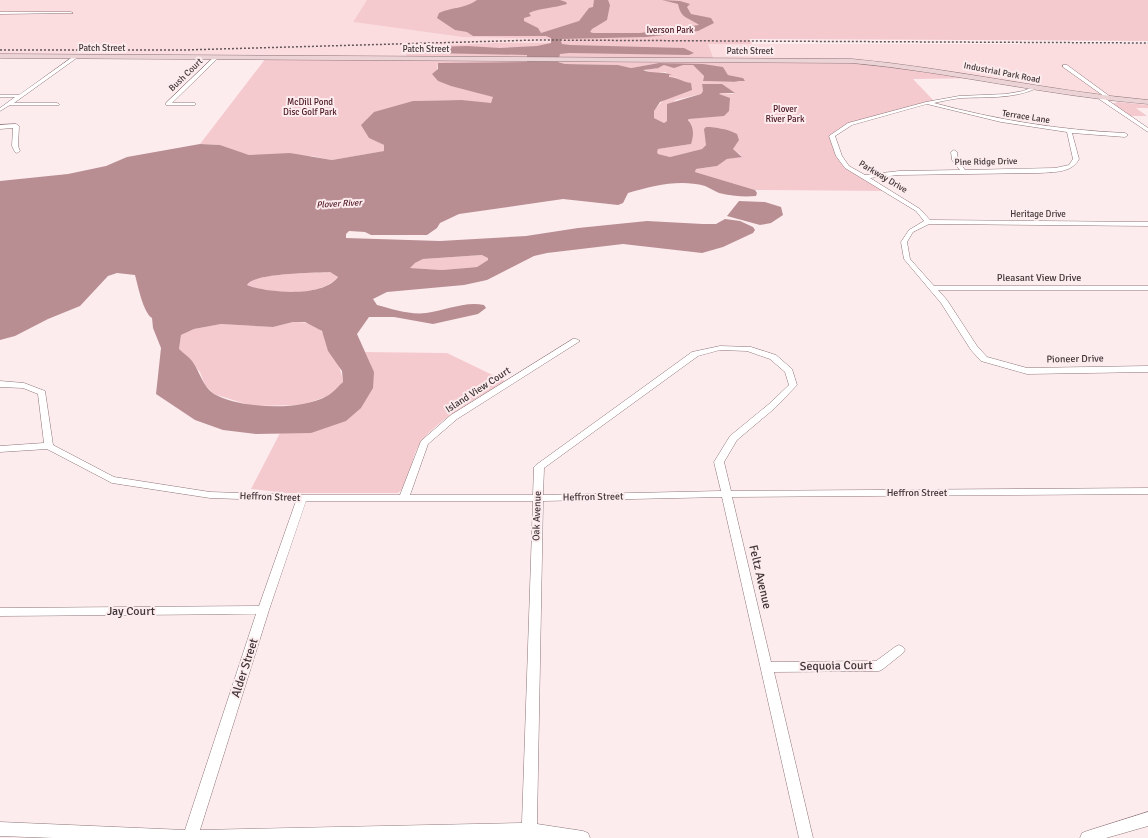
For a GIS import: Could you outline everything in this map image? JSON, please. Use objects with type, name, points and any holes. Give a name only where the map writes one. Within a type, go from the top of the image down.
[{"type":"street","points":[[0,13],[71,13]]},
{"type":"street","name":"Patch Street","points":[[0,56],[852,61]]},
{"type":"street","points":[[0,110],[76,57]]},
{"type":"street","name":"Bush Court","points":[[193,104],[168,104],[217,57]]},
{"type":"street","name":"Industrial Park Road","points":[[852,61],[922,68],[1033,88],[1101,98],[1148,102]]},
{"type":"street","points":[[1065,66],[1112,99]]},
{"type":"street","name":"Parkway Drive","points":[[928,222],[918,210],[847,167],[836,150],[832,136],[850,124],[926,103],[960,97],[1006,95],[1024,92],[1033,88]]},
{"type":"street","points":[[0,96],[21,96]]},
{"type":"street","points":[[1101,98],[1148,130]]},
{"type":"street","name":"Terrace Lane","points":[[926,103],[986,119],[1020,126],[1069,132],[1126,135]]},
{"type":"street","points":[[8,104],[57,104]]},
{"type":"street","points":[[0,127],[16,126],[15,146],[17,150]]},
{"type":"street","name":"Pine Ridge Drive","points":[[864,177],[899,173],[1040,171],[1068,167],[1075,162],[1076,159],[1069,132]]},
{"type":"street","points":[[954,152],[955,160],[963,171]]},
{"type":"street","points":[[928,222],[911,231],[904,242],[907,259],[931,288]]},
{"type":"street","name":"Heritage Drive","points":[[928,222],[1148,224]]},
{"type":"street","name":"Pleasant View Drive","points":[[931,288],[1148,288]]},
{"type":"street","name":"Pioneer Drive","points":[[931,288],[944,302],[974,348],[984,359],[1027,371],[1148,370]]},
{"type":"street","name":"Island View Court","points":[[404,498],[424,443],[454,417],[576,342]]},
{"type":"street","name":"Oak Avenue","points":[[529,834],[539,467],[695,354],[720,348],[748,349],[773,357]]},
{"type":"street","name":"Feltz Avenue","points":[[773,357],[789,371],[793,385],[772,406],[733,438],[719,462],[806,838]]},
{"type":"street","points":[[0,384],[24,386],[42,393],[49,446],[0,449]]},
{"type":"street","name":"Heffron Street","points":[[49,446],[112,480],[210,494],[302,498],[537,498],[727,494],[1148,491]]},
{"type":"street","name":"Alder Street","points":[[190,838],[263,610],[302,498]]},
{"type":"street","name":"Jay Court","points":[[0,612],[263,610]]},
{"type":"street","name":"Sequoia Court","points":[[767,667],[879,666],[899,650]]},
{"type":"street","points":[[1087,838],[1148,819]]},
{"type":"street","points":[[0,829],[190,838],[529,834],[583,838]]},
{"type":"shaded area","points":[[0,0],[367,0],[353,22],[462,37],[551,39],[551,43],[493,43],[411,47],[404,58],[0,56]]},
{"type":"shaded area","points":[[707,44],[1148,44],[1148,103],[985,78],[714,60]]},
{"type":"green space","points":[[367,0],[1148,0],[1148,41],[749,39],[752,44],[708,44],[714,60],[852,61],[985,78],[913,79],[934,101],[850,124],[832,136],[847,167],[887,191],[755,190],[695,172],[696,169],[717,166],[727,159],[742,156],[733,149],[726,130],[720,128],[713,129],[706,134],[706,145],[702,149],[670,157],[658,154],[656,151],[658,149],[691,144],[689,119],[718,116],[718,94],[734,94],[726,87],[702,84],[703,91],[701,94],[675,100],[667,121],[664,123],[654,118],[653,111],[681,81],[675,77],[669,77],[666,72],[653,73],[643,69],[655,69],[664,65],[691,65],[659,63],[631,68],[618,65],[565,64],[558,62],[565,60],[527,60],[527,62],[524,63],[438,63],[436,77],[438,81],[494,97],[491,104],[462,100],[414,101],[369,138],[384,145],[385,151],[332,160],[312,156],[248,155],[220,145],[200,144],[266,58],[404,59],[411,47],[493,43],[551,43],[551,39],[462,37],[353,22]],"holes":[[[693,65],[723,67],[728,75],[743,78],[734,80],[735,82],[703,81],[704,76]]]},
{"type":"green space","points":[[1118,102],[1148,105],[1148,108],[1136,108],[1147,116],[1130,116],[1112,104]]},
{"type":"green space","points":[[483,255],[488,257],[488,260],[477,267],[442,270],[410,268],[415,263],[423,259]]},
{"type":"green space","points":[[330,272],[338,277],[330,284],[307,291],[281,292],[247,285],[251,281],[272,276],[298,273]]},
{"type":"green space","points":[[293,322],[312,325],[321,331],[335,355],[343,382],[328,396],[302,405],[252,406],[214,394],[205,385],[200,372],[179,349],[181,335],[194,329],[221,324],[273,327]]},
{"type":"green space","points":[[365,352],[447,353],[505,381],[445,419],[424,438],[415,452],[408,478],[398,493],[286,493],[251,489],[280,433],[311,433],[374,373]]},
{"type":"water","name":"Plover River","points":[[477,0],[560,0],[566,2],[567,4],[533,11],[529,13],[531,16],[524,18],[524,21],[538,28],[541,33],[579,21],[589,8],[593,7],[594,0],[608,0],[610,5],[607,20],[592,29],[590,32],[593,33],[640,33],[699,25],[683,15],[678,4],[662,0],[680,1],[690,4],[687,7],[691,14],[711,18],[714,23],[698,31],[647,37],[560,39],[562,44],[570,45],[684,48],[694,53],[689,55],[569,53],[560,54],[558,62],[565,64],[618,65],[631,68],[659,63],[703,64],[723,67],[728,75],[743,78],[745,81],[734,81],[739,82],[703,81],[704,76],[693,65],[683,65],[674,68],[664,65],[658,68],[660,68],[643,70],[665,73],[672,75],[669,75],[669,77],[691,83],[692,90],[660,102],[654,111],[654,118],[664,123],[667,121],[667,104],[701,94],[703,91],[702,84],[722,84],[735,93],[719,94],[730,98],[729,111],[724,116],[688,120],[693,131],[691,144],[658,149],[657,152],[658,154],[670,157],[702,149],[706,145],[704,129],[706,127],[714,127],[733,132],[737,134],[739,140],[733,149],[742,157],[727,159],[717,166],[696,169],[695,172],[755,190],[757,193],[756,196],[724,194],[705,186],[695,184],[666,184],[628,193],[623,203],[618,205],[563,199],[459,214],[440,223],[437,228],[427,235],[371,235],[365,232],[349,231],[346,234],[346,238],[440,241],[526,236],[578,228],[647,221],[716,224],[725,219],[740,221],[753,227],[755,230],[753,233],[723,247],[702,253],[623,244],[547,253],[534,256],[487,280],[464,285],[387,292],[373,299],[377,305],[407,312],[426,313],[469,304],[484,305],[486,308],[478,314],[433,324],[394,317],[369,317],[357,334],[374,372],[373,388],[361,408],[346,421],[311,433],[256,434],[223,430],[195,420],[156,394],[161,348],[153,328],[152,318],[143,305],[135,275],[117,273],[108,276],[80,306],[48,319],[15,336],[0,340],[0,181],[68,174],[106,166],[127,157],[200,144],[220,145],[249,155],[290,153],[332,160],[384,151],[384,145],[369,138],[361,125],[374,112],[413,101],[462,100],[491,103],[493,97],[438,81],[432,74],[438,69],[438,63],[527,62],[527,55],[431,53],[423,51],[436,47],[467,46],[500,48],[537,46],[551,43],[551,38],[546,36],[473,36],[467,32],[455,30],[437,18],[439,13],[472,3]],"holes":[[[482,255],[488,258],[488,260],[477,267],[442,270],[410,268],[415,263],[423,259]],[[330,272],[338,277],[331,284],[308,291],[281,292],[247,285],[251,281],[260,278],[298,273]],[[293,322],[305,322],[322,331],[328,351],[342,371],[343,382],[327,396],[316,401],[302,404],[271,406],[239,403],[226,399],[210,391],[195,365],[179,349],[181,335],[194,329],[221,324],[273,327]]]},
{"type":"water","points":[[739,201],[765,202],[781,207],[783,215],[771,223],[760,225],[727,216]]},
{"type":"railway","points":[[0,50],[184,50],[537,40],[1148,43]]},
{"type":"park label","name":"Iverson Park","points":[[670,30]]},
{"type":"park label","name":"McDill Pond Disc Golf Park","points":[[310,108]]},
{"type":"park label","name":"Plover River Park","points":[[785,114]]}]
